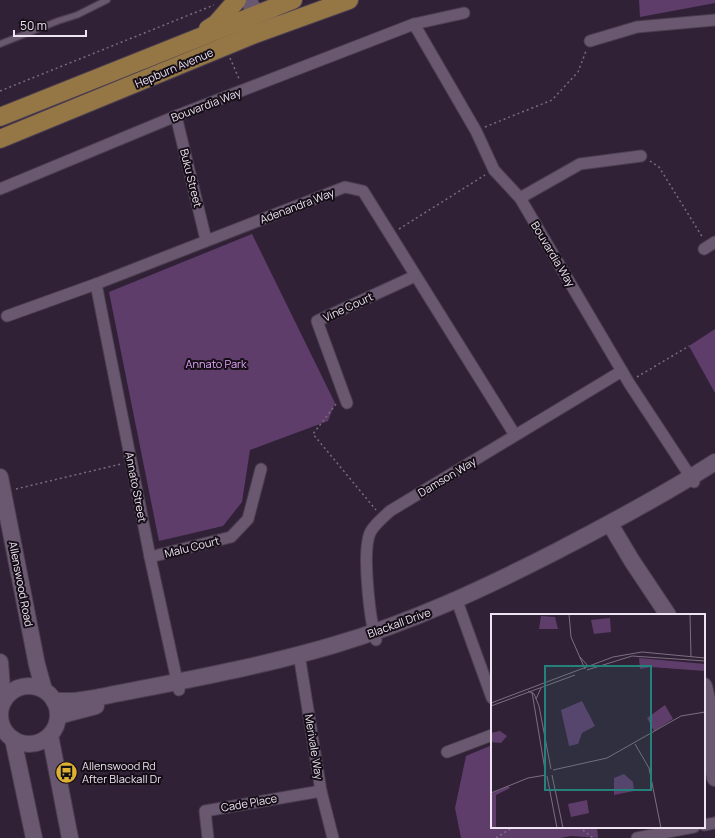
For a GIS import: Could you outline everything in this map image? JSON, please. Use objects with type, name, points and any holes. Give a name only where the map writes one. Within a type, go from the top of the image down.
[{"type":"main road","points":[[195,39],[216,24],[237,0]]},
{"type":"main road","name":"Hepburn Avenue","points":[[0,117],[195,39],[257,4],[290,0]]},
{"type":"main road","name":"Hepburn Avenue","points":[[0,139],[279,24],[349,0]]},
{"type":"main road","points":[[257,4],[279,24]]},
{"type":"main road","points":[[255,34],[257,4]]},
{"type":"main road","name":"Blackall Drive","points":[[693,480],[715,462]]},
{"type":"main road","name":"Blackall Drive","points":[[58,716],[252,666],[300,659],[375,636],[458,605],[523,578],[693,480],[715,471]]},
{"type":"main road","name":"Allenswood Road","points":[[2,485],[37,665],[49,695]]},
{"type":"main road","points":[[608,529],[635,582],[656,614]]},
{"type":"main road","points":[[608,529],[667,614]]},
{"type":"main road","points":[[0,662],[2,724],[34,838]]},
{"type":"main road","points":[[1,707],[12,692],[19,688],[32,686],[49,695],[58,716],[57,724],[50,735],[43,740],[30,744],[21,743],[6,734]]},
{"type":"main road","name":"Blackall Drive","points":[[49,695],[88,699],[178,686]]},
{"type":"main road","points":[[705,690],[715,734]]},
{"type":"main road","points":[[705,723],[715,778]]},
{"type":"main road","points":[[50,735],[70,838]]},
{"type":"street","name":"Bouvardia Way","points":[[0,189],[176,116],[414,24],[464,13]]},
{"type":"street","points":[[590,41],[637,27],[715,20]]},
{"type":"street","name":"Bouvardia Way","points":[[414,24],[476,130],[494,170],[520,198],[629,382],[693,480]]},
{"type":"street","name":"Buku Street","points":[[176,116],[206,240]]},
{"type":"street","points":[[520,198],[580,164],[641,156]]},
{"type":"street","name":"Adenandra Way","points":[[7,316],[96,284],[345,187],[363,191],[515,435]]},
{"type":"street","name":"Vine Court","points":[[345,399],[316,321],[415,276]]},
{"type":"street","name":"Annato Street","points":[[96,284],[150,557],[178,686]]},
{"type":"street","name":"Damson Way","points":[[375,636],[367,578],[367,553],[370,532],[383,518],[390,511],[622,370]]},
{"type":"street","name":"Malu Court","points":[[150,557],[231,537],[248,519],[262,469]]},
{"type":"street","points":[[458,605],[491,695]]},
{"type":"street","name":"Merivale Way","points":[[300,659],[321,791],[333,838]]},
{"type":"street","points":[[446,752],[491,735]]},
{"type":"street","name":"Cade Place","points":[[208,838],[205,811],[321,791]]},
{"type":"street","points":[[705,825],[715,823]]},
{"type":"street","points":[[637,838],[689,828]]},
{"type":"lane","points":[[0,44],[108,0]]},
{"type":"path","points":[[0,91],[214,5],[217,0]]},
{"type":"path","points":[[476,130],[552,100],[578,72],[590,41]]},
{"type":"path","points":[[641,156],[659,167],[709,246]]},
{"type":"path","points":[[390,235],[494,170]]},
{"type":"path","points":[[629,382],[689,346]]},
{"type":"path","points":[[345,399],[313,434],[383,518]]},
{"type":"path","points":[[2,485],[131,461]]},
{"type":"path","points":[[496,838],[511,828]]},
{"type":"path","points":[[580,828],[593,838]]},
{"type":"green space","points":[[639,0],[715,0],[715,3],[640,17]]},
{"type":"green space","name":"Annato Park","points":[[252,234],[335,403],[328,421],[250,450],[242,502],[223,526],[159,541],[109,292]]},
{"type":"green space","points":[[715,329],[715,393],[689,346]]},
{"type":"green space","points":[[491,745],[491,828],[597,828],[598,838],[571,836],[560,838],[461,838],[455,808],[466,756]]},
{"type":"place","name":"Allenswood Rd After Blackall Dr","points":[[67,772]]}]
